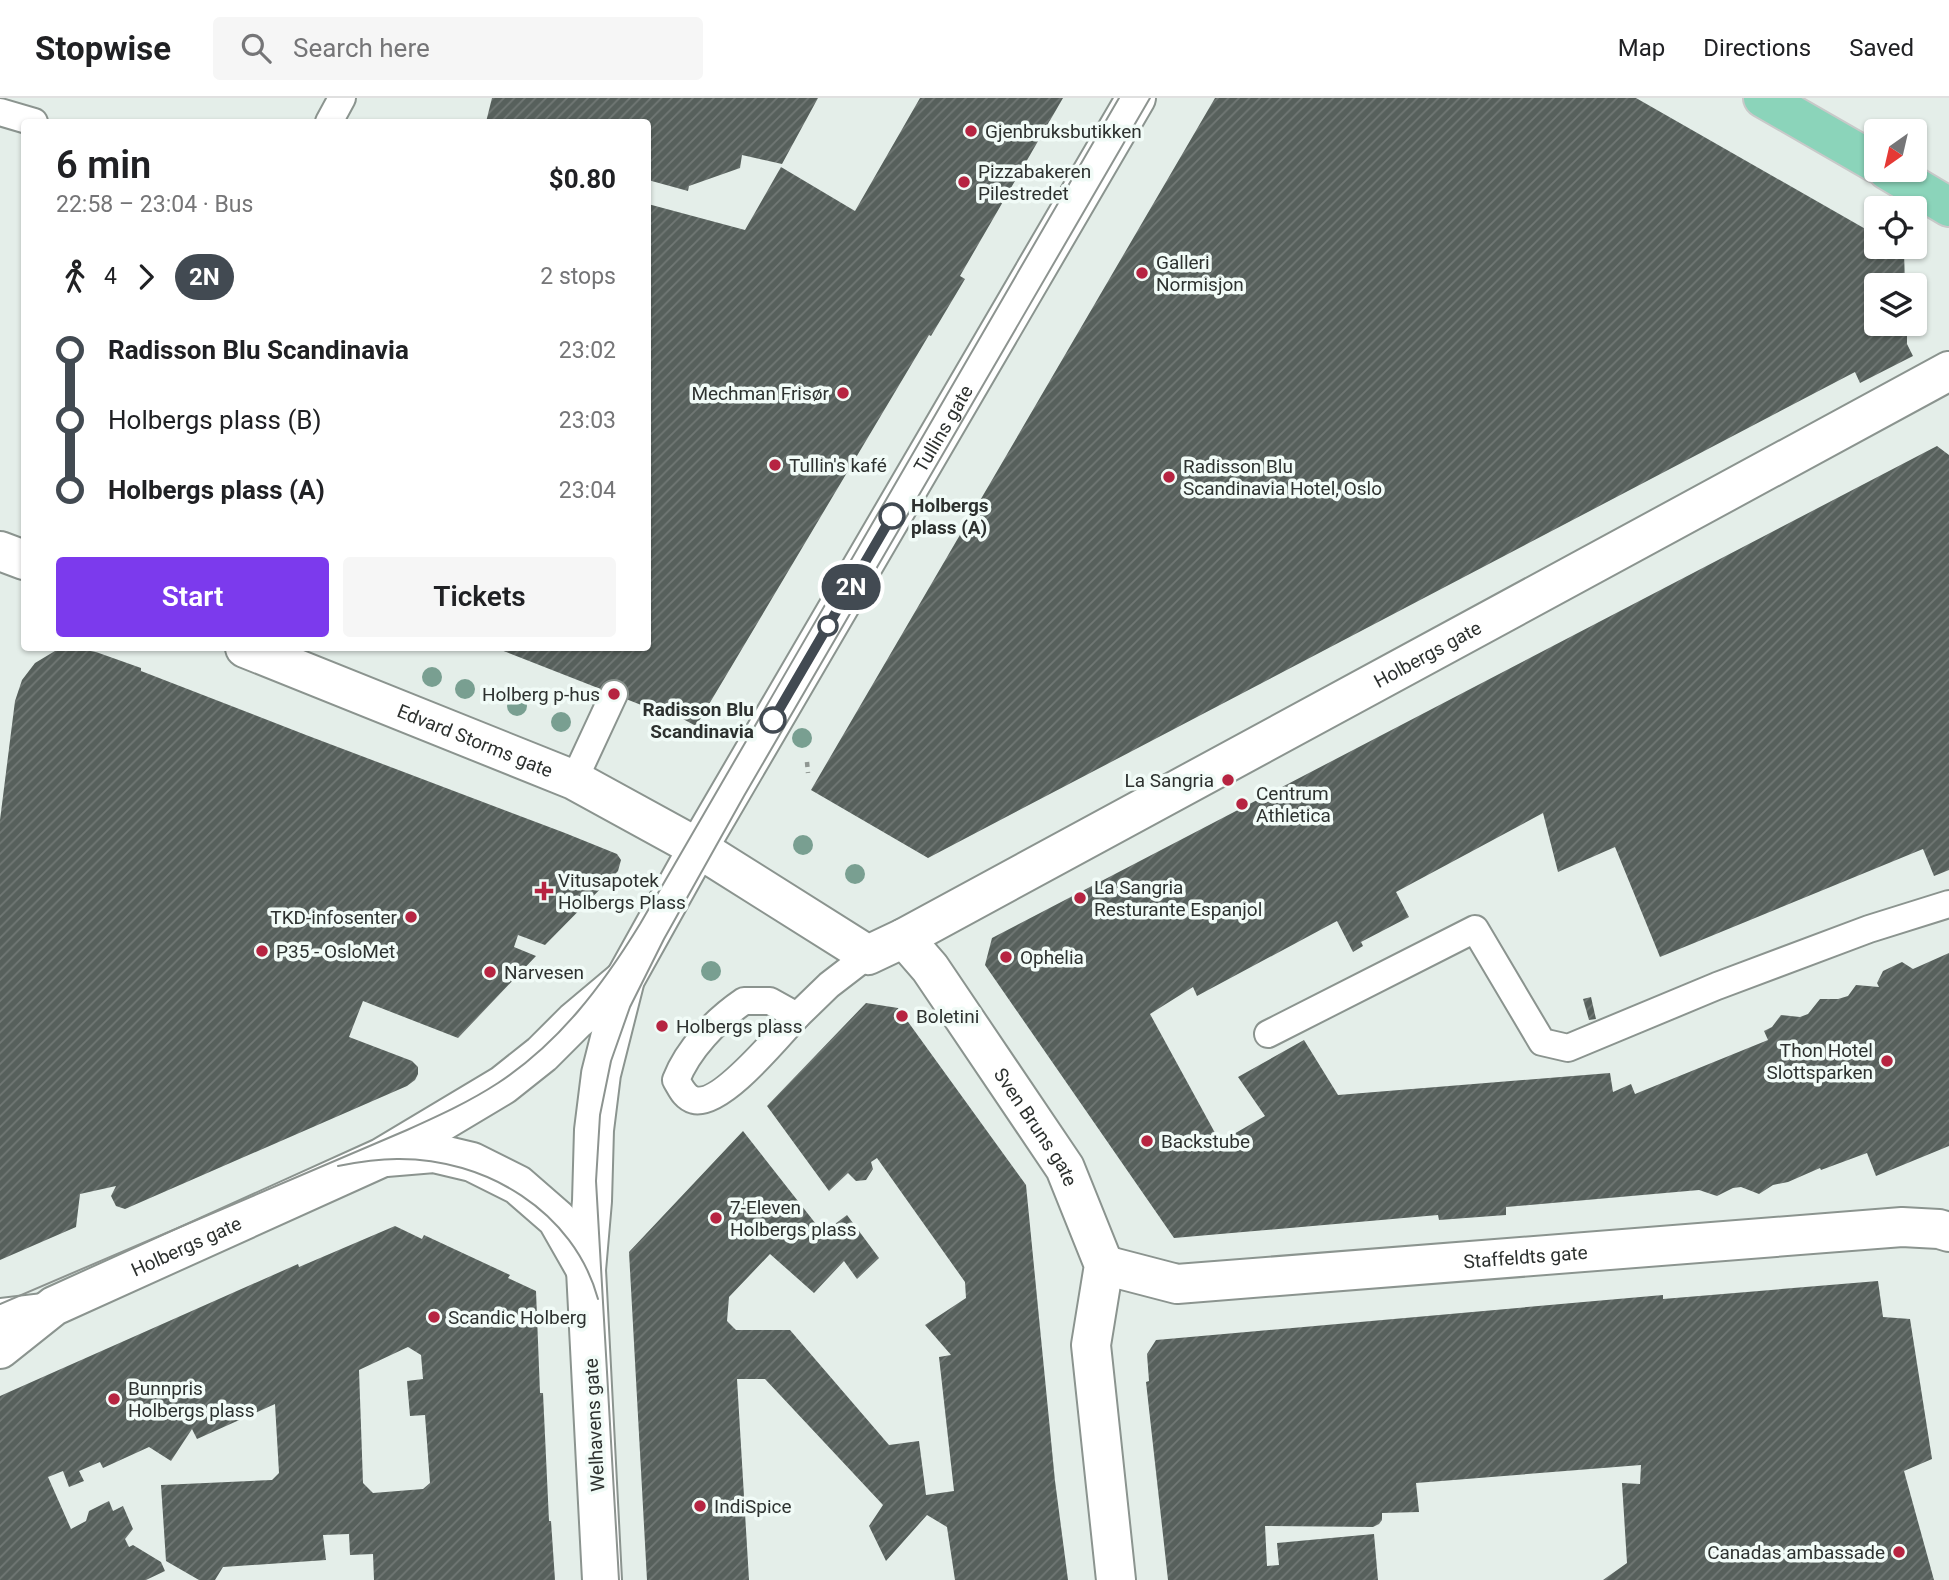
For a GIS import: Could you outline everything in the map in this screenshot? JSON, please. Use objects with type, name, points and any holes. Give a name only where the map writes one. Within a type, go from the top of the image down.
[{"type":"main road","points":[[1763,98],[1864,156]]},
{"type":"main road","points":[[1908,182],[1949,206]]},
{"type":"street","name":"Tullins gate","points":[[625,979],[698,848],[1136,98]]},
{"type":"street","name":"Holbergs gate","points":[[904,938],[1949,371]]},
{"type":"street","points":[[0,551],[21,559]]},
{"type":"street","name":"Edvard Storms gate","points":[[252,651],[574,780],[698,848]]},
{"type":"street","points":[[698,848],[868,955],[904,938]]},
{"type":"street","name":"Sven Bruns gate","points":[[904,938],[930,968],[1065,1168],[1104,1265]]},
{"type":"street","points":[[381,1158],[503,1084],[542,1054],[575,1021],[625,979]]},
{"type":"street","points":[[586,1270],[594,1130],[601,1074],[625,979]]},
{"type":"street","points":[[381,1158],[433,1153],[472,1162],[518,1185],[557,1219],[586,1270]]},
{"type":"street","name":"Holbergs gate","points":[[0,1349],[54,1306],[381,1158]]},
{"type":"street","name":"Staffeldts gate","points":[[1104,1265],[1177,1284],[1902,1227],[1949,1232]]},
{"type":"street","points":[[1104,1265],[1091,1345],[1116,1580]]},
{"type":"street","name":"Welhavens gate","points":[[586,1270],[601,1580]]},
{"type":"lane","points":[[331,119],[342,98]]},
{"type":"lane","points":[[0,112],[24,119]]},
{"type":"lane","points":[[574,780],[614,694]]},
{"type":"lane","points":[[1268,1034],[1475,929],[1542,1042],[1568,1048],[1717,986],[1869,929],[1949,904]]},
{"type":"lane","points":[[797,1016],[829,985],[868,955]]},
{"type":"lane","points":[[0,1312],[54,1306]]},
{"type":"building","points":[[492,98],[818,98],[782,164],[742,155],[740,168],[689,186],[688,191],[651,181],[651,119],[487,119]]},
{"type":"building","points":[[920,98],[1063,98],[960,276],[965,279],[696,726],[657,705],[654,710],[504,651],[651,651],[651,205],[745,230],[781,167],[855,211]]},
{"type":"building","points":[[1215,98],[1636,98],[1864,228],[1864,259],[1904,259],[1905,273],[1864,273],[1864,336],[1907,336],[1907,344],[1913,356],[1860,383],[1855,372],[928,858],[811,790]]},
{"type":"building","points":[[1937,446],[1949,455],[1949,870],[1934,876],[1923,849],[1660,957],[1615,847],[1558,872],[1543,813],[1396,892],[1409,917],[1361,942],[1363,946],[1353,952],[1337,921],[1197,996],[1193,987],[1150,1014],[1220,1142],[1265,1116],[1238,1077],[1304,1040],[1338,1095],[1610,1073],[1613,1092],[1631,1084],[1635,1094],[1768,1040],[1764,1031],[1772,1027],[1781,1015],[1800,1017],[1808,1014],[1820,999],[1848,996],[1856,985],[1879,987],[1877,983],[1883,971],[1902,962],[1913,969],[1949,953],[1949,1146],[1876,1176],[1867,1153],[1773,1185],[1759,1194],[1741,1187],[1717,1196],[1699,1190],[1506,1207],[1506,1215],[1439,1220],[1438,1215],[1174,1238],[985,965],[992,938]]},
{"type":"building","name":"P35 - OsloMet","points":[[55,651],[90,651],[141,668],[141,671],[617,854],[621,860],[618,871],[545,945],[518,935],[514,947],[536,956],[458,1038],[363,1001],[349,1037],[412,1061],[418,1067],[418,1074],[407,1086],[125,1209],[116,1206],[111,1196],[116,1186],[80,1194],[76,1227],[0,1260],[0,820],[15,701],[22,680],[35,663]]},
{"type":"building","points":[[1591,997],[1596,1019],[1589,1020],[1583,999]]},
{"type":"building","points":[[866,1003],[898,1008],[1026,1185],[1055,1481],[1068,1580],[955,1580],[947,1527],[927,1515],[886,1561],[869,1526],[883,1505],[765,1379],[737,1379],[749,1580],[647,1580],[629,1252],[743,1131],[823,1233],[847,1215],[879,1258],[857,1279],[844,1261],[814,1293],[770,1254],[729,1297],[727,1321],[736,1330],[790,1330],[889,1445],[919,1441],[926,1495],[954,1491],[939,1357],[951,1355],[925,1325],[966,1298],[965,1282],[877,1158],[871,1162],[873,1169],[866,1180],[856,1181],[848,1173],[829,1191],[767,1106]]},
{"type":"building","points":[[395,1226],[422,1239],[424,1235],[510,1275],[508,1278],[536,1291],[540,1393],[543,1393],[549,1521],[555,1580],[374,1580],[373,1554],[350,1555],[349,1534],[323,1535],[326,1560],[223,1567],[215,1580],[199,1580],[166,1561],[161,1485],[272,1480],[279,1473],[275,1404],[197,1439],[192,1429],[171,1461],[149,1447],[103,1468],[100,1462],[79,1471],[84,1481],[69,1487],[63,1471],[48,1477],[71,1529],[86,1521],[89,1511],[109,1501],[113,1511],[123,1506],[133,1529],[125,1539],[129,1547],[133,1545],[161,1562],[165,1571],[146,1580],[0,1580],[0,1396],[298,1264],[299,1267]],"holes":[[[408,1347],[421,1355],[423,1379],[407,1381],[410,1416],[425,1415],[430,1483],[423,1489],[373,1493],[363,1483],[359,1370]]]},
{"type":"building","points":[[1878,1281],[1883,1317],[1910,1319],[1932,1459],[1904,1471],[1934,1580],[1603,1580],[1627,1563],[1622,1483],[1640,1484],[1641,1465],[1416,1483],[1419,1512],[1382,1513],[1382,1520],[1373,1527],[1265,1526],[1267,1566],[1279,1565],[1277,1543],[1374,1534],[1378,1580],[1168,1580],[1146,1382],[1149,1381],[1147,1354],[1156,1340],[1663,1295],[1663,1299]]},
{"type":"tram line","points":[[0,1304],[442,1114],[498,1083],[520,1067],[541,1050],[578,1012],[640,924],[1119,98]]},
{"type":"tram line","points":[[619,1580],[596,1181],[600,1115],[611,1061],[630,1007],[664,939],[744,796],[1150,98]]},
{"type":"tram line","points":[[338,1166],[390,1159],[430,1161],[462,1168],[493,1180],[522,1196],[547,1216],[569,1240],[586,1268],[598,1299]]},
{"type":"bus line","name":"2N","points":[[773,720],[892,516]]},
{"type":"place","name":"Gjenbruksbutikken","points":[[971,131]]},
{"type":"place","name":"Pizzabakeren Pilestredet","points":[[964,182]]},
{"type":"place","name":"Galleri Normisjon","points":[[1142,273]]},
{"type":"place","name":"Mechman Frisør","points":[[843,393]]},
{"type":"place","name":"Tullin's kafé","points":[[775,465]]},
{"type":"place","name":"Radisson Blu Scandinavia Hotel, Oslo","points":[[1169,477]]},
{"type":"place","name":"Holbergs plass (A)","points":[[892,516]]},
{"type":"place","name":"Holberg p-hus","points":[[614,694]]},
{"type":"place","name":"Radisson Blu Scandinavia","points":[[773,720]]},
{"type":"place","name":"La Sangria","points":[[1228,780]]},
{"type":"place","name":"Centrum Athletica","points":[[1242,804]]},
{"type":"place","name":"Vitusapotek Holbergs Plass","points":[[544,891]]},
{"type":"place","name":"La Sangria Resturante Espanjol","points":[[1080,898]]},
{"type":"place","name":"TKD-infosenter","points":[[411,917]]},
{"type":"place","name":"P35 - OsloMet","points":[[262,951]]},
{"type":"place","name":"Ophelia","points":[[1006,957]]},
{"type":"place","name":"Narvesen","points":[[490,972]]},
{"type":"place","name":"Boletini","points":[[902,1016]]},
{"type":"place","name":"Holbergs plass","points":[[662,1026]]},
{"type":"place","name":"Thon Hotel Slottsparken","points":[[1887,1061]]},
{"type":"place","name":"Backstube","points":[[1147,1141]]},
{"type":"place","name":"7-Eleven Holbergs plass","points":[[716,1218]]},
{"type":"place","name":"Scandic Holberg","points":[[434,1317]]},
{"type":"place","name":"Bunnpris Holbergs plass","points":[[114,1399]]},
{"type":"place","name":"IndiSpice","points":[[700,1506]]},
{"type":"place","name":"Canadas ambassade","points":[[1899,1552]]}]
